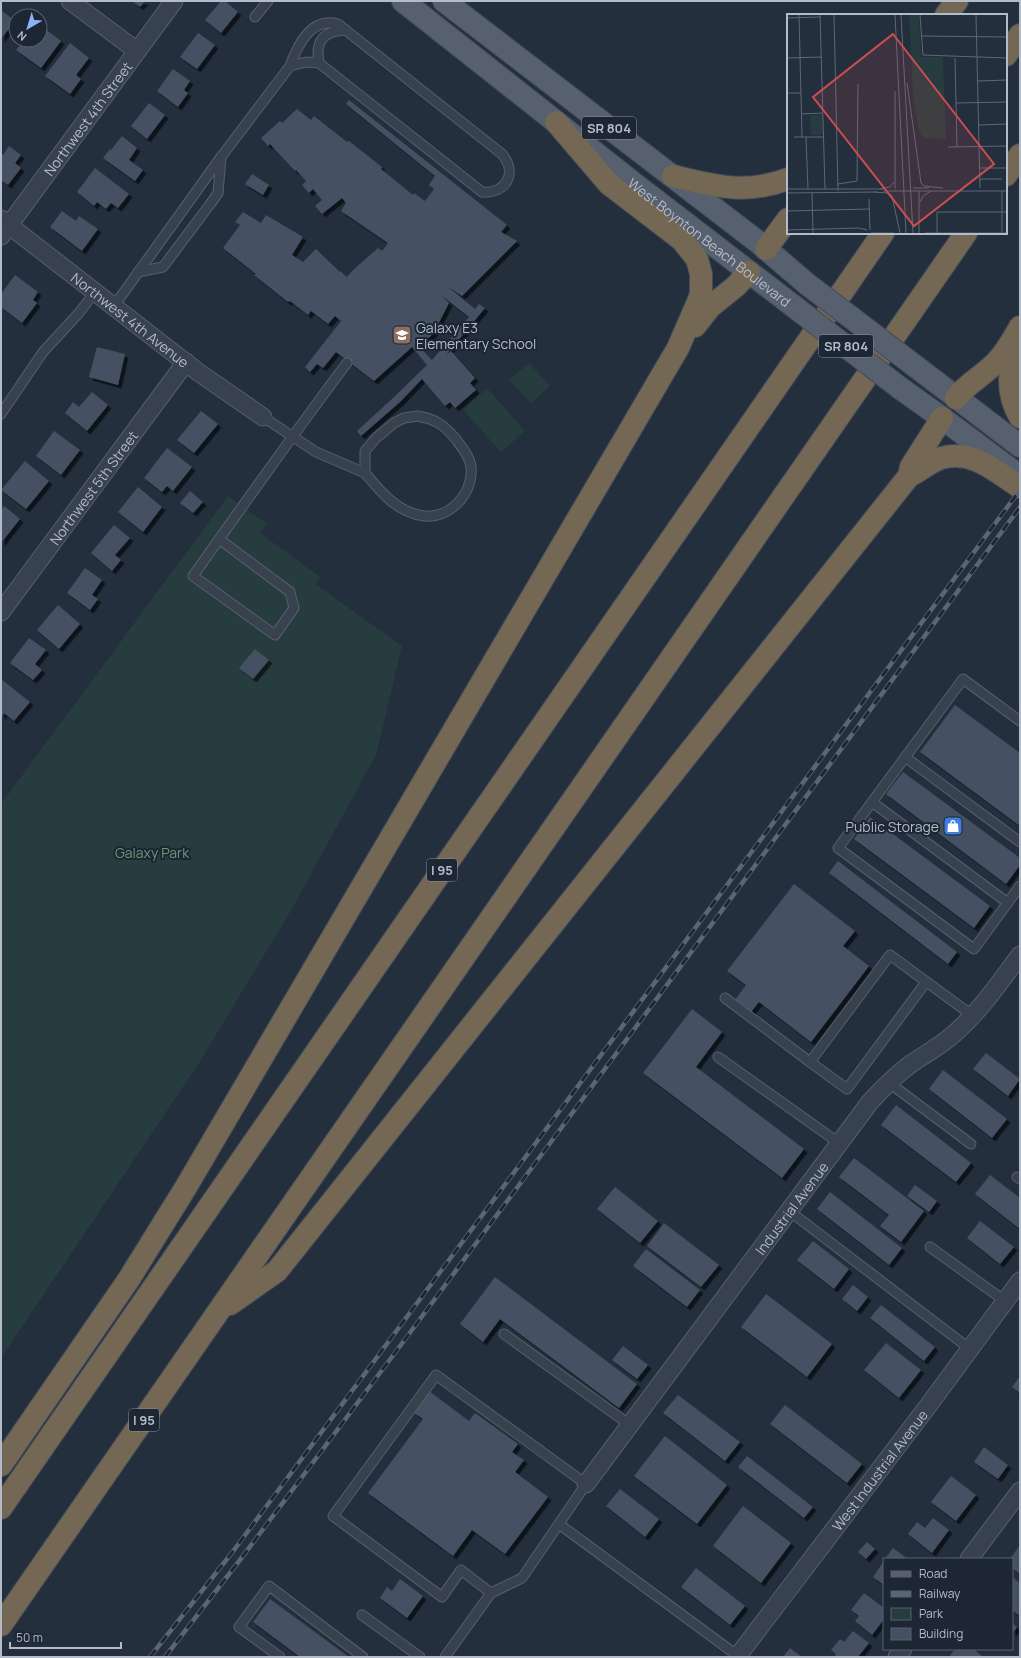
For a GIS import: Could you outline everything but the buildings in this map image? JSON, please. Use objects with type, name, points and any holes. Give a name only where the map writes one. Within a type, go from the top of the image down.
[{"type":"highway","points":[[947,14],[957,1]]},
{"type":"highway","points":[[1007,54],[1020,35]]},
{"type":"highway","points":[[1,1465],[129,1279],[186,1187],[678,348],[698,302],[701,294],[701,274],[697,259],[682,240],[610,184],[556,122]]},
{"type":"highway","points":[[1007,174],[1020,155]]},
{"type":"highway","points":[[673,176],[720,187],[733,188],[759,187],[787,179]]},
{"type":"highway","points":[[766,249],[787,220]]},
{"type":"highway","name":"I 95","points":[[1,1508],[882,234]]},
{"type":"highway","name":"I 95","points":[[1,1625],[965,234]]},
{"type":"highway","points":[[678,348],[704,314],[719,299],[736,286],[749,272]]},
{"type":"highway","points":[[956,398],[967,385],[998,361],[1020,327]]},
{"type":"highway","points":[[1020,340],[1012,361],[1010,384],[1011,394],[1020,417]]},
{"type":"highway","points":[[909,476],[911,467],[942,418]]},
{"type":"highway","points":[[218,1313],[278,1271],[909,476],[941,458],[959,456],[978,460],[1015,479]]},
{"type":"main road","name":"West Boynton Beach Boulevard","points":[[403,1],[444,14],[673,176],[766,249],[807,284],[1020,446]]},
{"type":"main road","name":"West Boynton Beach Boulevard","points":[[444,14],[556,122],[900,388],[942,418],[1015,479]]},
{"type":"main road","points":[[749,272],[766,249]]},
{"type":"main road","points":[[942,418],[956,398]]},
{"type":"street","points":[[70,1],[138,51]]},
{"type":"street","name":"Northwest 4th Street","points":[[4,227],[138,51],[174,1]]},
{"type":"street","name":"Northwest 4th Avenue","points":[[4,227],[95,292],[186,362],[263,417]]},
{"type":"street","name":"Northwest 5th Street","points":[[1,612],[186,362]]},
{"type":"street","name":"Industrial Avenue","points":[[586,1484],[788,1210],[870,1102],[888,1082],[954,1034],[973,1016],[1020,955]]},
{"type":"street","name":"West Industrial Avenue","points":[[737,1656],[928,1406],[1020,1281]]},
{"type":"street","points":[[970,1558],[1020,1491]]},
{"type":"lane","points":[[255,17],[268,1]]},
{"type":"lane","points":[[114,306],[221,157],[290,66],[296,49],[311,30],[324,22],[338,24],[502,154],[509,166],[507,181],[503,187],[489,193],[476,189],[319,63],[306,62],[290,66]]},
{"type":"lane","points":[[319,63],[317,52],[319,42],[334,30],[346,30]]},
{"type":"lane","points":[[138,272],[163,267],[211,203],[218,193],[221,157]]},
{"type":"lane","points":[[1,414],[43,352],[95,292]]},
{"type":"lane","points":[[219,539],[290,592],[294,608],[275,635],[193,576],[219,539],[293,436],[347,363]]},
{"type":"lane","points":[[263,417],[316,452],[365,473],[384,496],[403,509],[418,515],[427,517],[448,512],[457,504],[465,494],[470,481],[471,466],[465,450],[448,430],[431,418],[417,416],[404,418],[394,423],[376,438],[365,451],[365,473]]},
{"type":"lane","points":[[1020,721],[962,679],[838,848],[974,948],[1020,886]]},
{"type":"lane","points":[[905,757],[1020,842]]},
{"type":"lane","points":[[872,802],[1008,903]]},
{"type":"lane","points":[[810,1062],[890,955],[973,1016]]},
{"type":"lane","points":[[725,998],[847,1089],[926,982]]},
{"type":"lane","points":[[718,1057],[839,1143]]},
{"type":"lane","points":[[888,1082],[971,1144]]},
{"type":"lane","points":[[788,1210],[970,1349]]},
{"type":"lane","points":[[930,1247],[1005,1301]]},
{"type":"lane","points":[[504,1334],[630,1425]]},
{"type":"lane","points":[[445,1657],[491,1593],[522,1578],[586,1484],[436,1375],[334,1516],[442,1597],[462,1570],[491,1593]]},
{"type":"lane","points":[[559,1524],[737,1656]]},
{"type":"lane","points":[[280,1657],[239,1626],[269,1586],[363,1657]]},
{"type":"lane","points":[[362,1615],[420,1657]]},
{"type":"green space","points":[[529,363],[550,386],[531,403],[509,380]]},
{"type":"green space","points":[[487,388],[525,431],[501,452],[463,410]]},
{"type":"green space","name":"Galaxy Park","points":[[228,496],[267,524],[260,533],[320,577],[315,584],[402,646],[376,755],[293,907],[199,1063],[1,1358],[1,804]]},
{"type":"railway","points":[[150,1657],[234,1550],[1020,490]]},
{"type":"railway","points":[[165,1657],[243,1556],[409,1334],[1020,507]]},
{"type":"place","name":"Galaxy E3 Elementary School","points":[[402,335]]},
{"type":"place","name":"Public Storage","points":[[953,826]]}]
